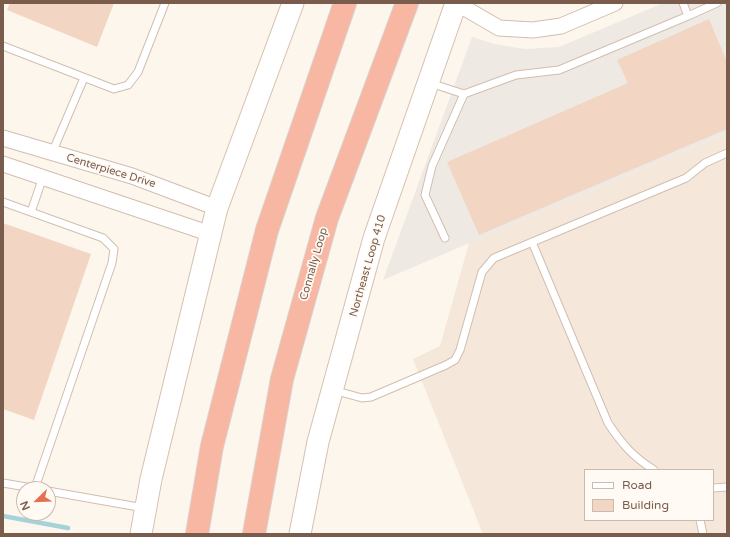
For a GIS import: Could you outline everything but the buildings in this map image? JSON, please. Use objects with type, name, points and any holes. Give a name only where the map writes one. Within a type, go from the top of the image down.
[{"type":"highway","points":[[197,534],[212,446],[267,230],[345,3]]},
{"type":"highway","name":"Connally Loop","points":[[254,534],[282,379],[327,218],[407,3]]},
{"type":"main road","points":[[141,534],[152,472],[217,208],[293,3]]},
{"type":"main road","name":"Northeast Loop 410","points":[[300,534],[318,442],[374,238],[456,3]]},
{"type":"street","points":[[456,3],[500,28],[533,30],[561,26],[615,3]]},
{"type":"street","name":"Centerpiece Drive","points":[[3,138],[132,176],[217,208]]},
{"type":"street","points":[[3,164],[211,234]]},
{"type":"lane","points":[[3,46],[114,89],[128,85],[138,72],[165,3]]},
{"type":"lane","points":[[682,3],[688,16]]},
{"type":"lane","points":[[428,83],[464,94],[516,75],[558,70],[717,3]]},
{"type":"lane","points":[[52,153],[84,78]]},
{"type":"lane","points":[[445,238],[425,195],[432,166],[464,94]]},
{"type":"lane","points":[[332,390],[362,398],[371,397],[455,360],[460,350],[482,272],[494,258],[686,178],[705,163],[727,153]]},
{"type":"lane","points":[[31,212],[43,177]]},
{"type":"lane","points":[[3,202],[103,238],[114,250],[112,263],[40,481]]},
{"type":"lane","points":[[532,242],[608,423],[620,441],[638,460],[652,469]]},
{"type":"lane","points":[[3,483],[16,485]]},
{"type":"lane","points":[[714,488],[727,487]]},
{"type":"lane","points":[[56,492],[146,508]]},
{"type":"lane","points":[[700,521],[704,534]]},
{"type":"shaded area","points":[[663,3],[727,3],[727,133],[383,280],[472,37],[494,44],[525,49],[559,47]]},
{"type":"shaded area","points":[[727,133],[727,534],[483,534],[413,359],[440,346],[469,243]]},
{"type":"waterway","points":[[3,516],[68,528]]}]
